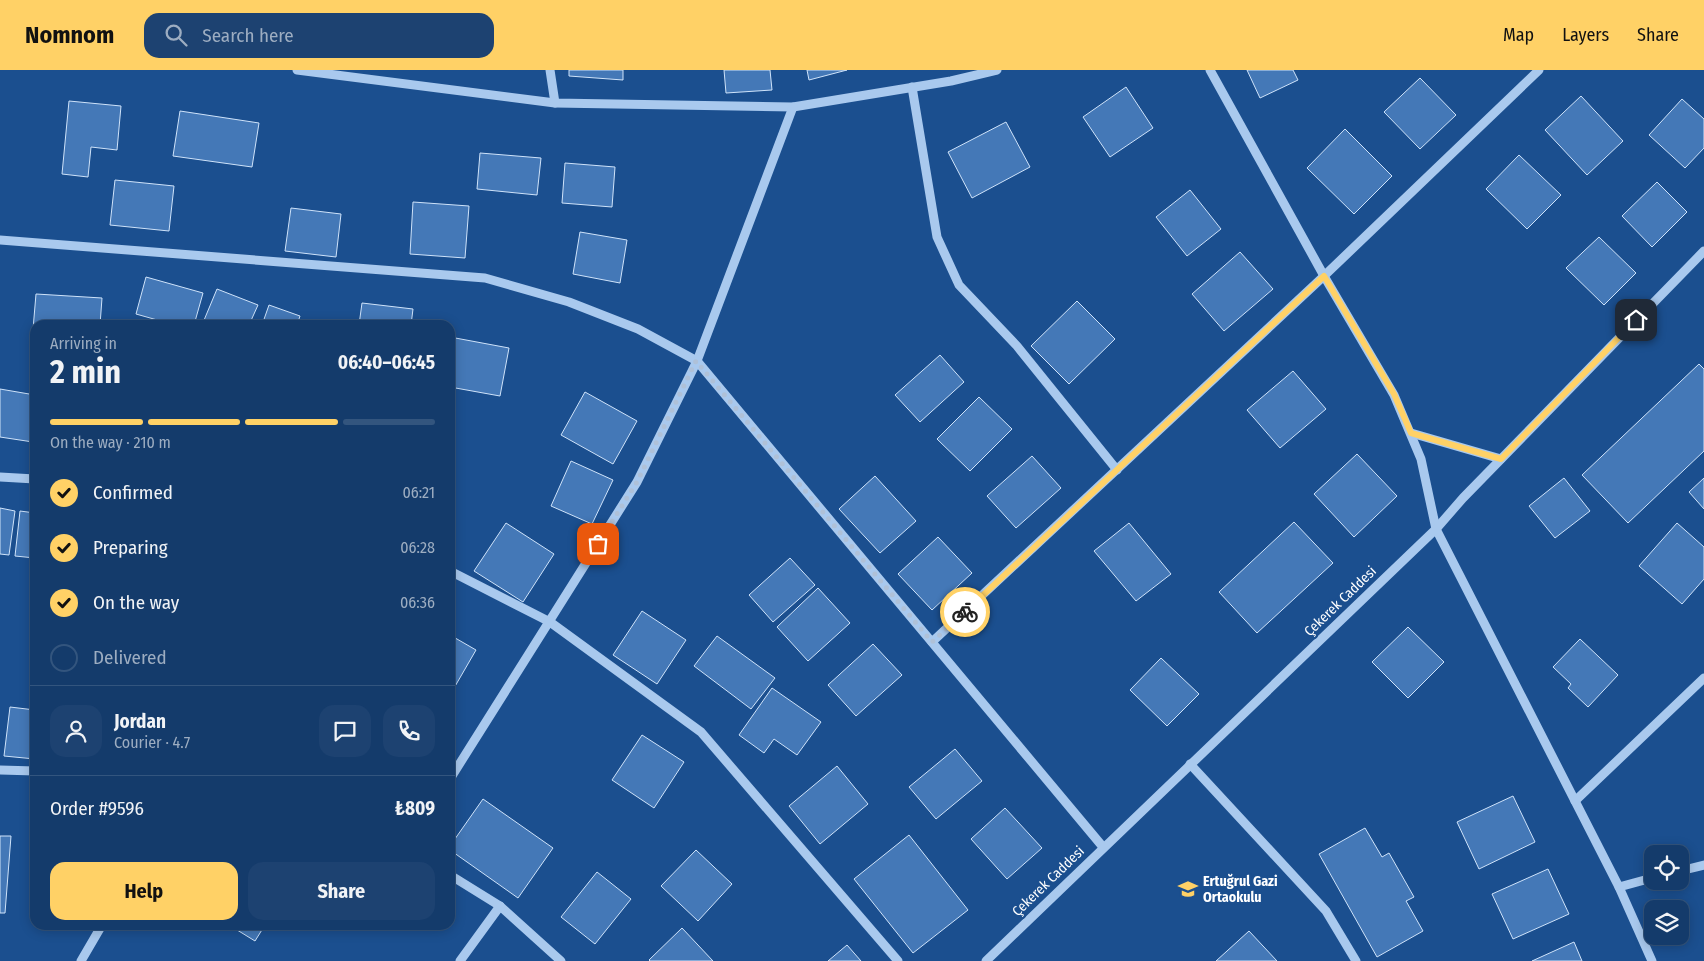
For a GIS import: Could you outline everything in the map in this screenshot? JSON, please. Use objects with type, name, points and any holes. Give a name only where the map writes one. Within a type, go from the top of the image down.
[{"type":"street","points":[[297,70],[554,103],[793,108],[950,81],[997,70]]},
{"type":"street","points":[[550,70],[554,103]]},
{"type":"street","points":[[1210,70],[1324,276],[1394,394],[1421,459],[1436,529],[1619,887],[1652,961]]},
{"type":"street","points":[[932,642],[1324,276],[1539,70]]},
{"type":"street","points":[[912,87],[937,237],[959,284],[1018,346],[1117,470]]},
{"type":"street","points":[[455,771],[637,482],[696,361],[793,108]]},
{"type":"street","points":[[0,240],[485,278],[569,302],[638,329],[696,361],[1104,846]]},
{"type":"street","name":"Çekerek Caddesi","points":[[989,960],[1104,846],[1436,529],[1501,459],[1704,251]]},
{"type":"street","points":[[1411,433],[1501,459]]},
{"type":"street","points":[[0,477],[30,479]]},
{"type":"street","points":[[455,574],[550,622],[701,732],[898,961]]},
{"type":"street","points":[[1575,801],[1704,678]]},
{"type":"street","points":[[1190,764],[1326,911],[1356,961]]},
{"type":"street","points":[[0,770],[30,771]]},
{"type":"street","points":[[1689,869],[1704,865]]},
{"type":"street","points":[[455,878],[500,906],[561,961]]},
{"type":"street","points":[[1619,887],[1644,880]]},
{"type":"street","points":[[460,961],[500,906]]},
{"type":"street","points":[[81,961],[99,930]]},
{"type":"building","points":[[569,70],[623,70],[623,80],[569,76]]},
{"type":"building","points":[[724,70],[770,70],[772,90],[726,93]]},
{"type":"building","points":[[807,70],[847,70],[809,80]]},
{"type":"building","points":[[1247,70],[1293,70],[1298,80],[1260,98]]},
{"type":"building","points":[[1420,78],[1456,115],[1420,149],[1384,112]]},
{"type":"building","points":[[1126,87],[1153,128],[1110,157],[1083,117]]},
{"type":"building","points":[[1581,96],[1623,141],[1587,175],[1545,130]]},
{"type":"building","points":[[1682,99],[1704,119],[1704,148],[1685,168],[1649,135]]},
{"type":"building","points":[[69,101],[121,106],[117,150],[91,147],[88,177],[62,174]]},
{"type":"building","points":[[180,111],[259,123],[252,167],[173,156]]},
{"type":"building","points":[[1006,122],[1030,167],[972,198],[948,152]]},
{"type":"building","points":[[1345,129],[1392,176],[1354,214],[1307,168]]},
{"type":"building","points":[[480,153],[541,158],[537,195],[477,189]]},
{"type":"building","points":[[1519,155],[1561,195],[1527,229],[1486,189]]},
{"type":"building","points":[[565,163],[615,167],[612,207],[562,203]]},
{"type":"building","points":[[115,180],[174,186],[169,231],[110,225]]},
{"type":"building","points":[[1657,182],[1687,212],[1652,247],[1622,216]]},
{"type":"building","points":[[1190,190],[1221,229],[1187,256],[1156,217]]},
{"type":"building","points":[[413,202],[469,206],[465,258],[410,254]]},
{"type":"building","points":[[291,208],[341,214],[336,257],[285,251]]},
{"type":"building","points":[[580,232],[627,240],[620,283],[573,274]]},
{"type":"building","points":[[1599,237],[1636,273],[1604,305],[1566,268]]},
{"type":"building","points":[[1240,252],[1273,289],[1224,331],[1192,294]]},
{"type":"building","points":[[146,277],[203,293],[195,320],[157,320],[136,314]]},
{"type":"building","points":[[217,289],[258,305],[251,320],[204,320]]},
{"type":"building","points":[[36,294],[102,298],[100,320],[34,320]]},
{"type":"building","points":[[1077,301],[1115,339],[1069,384],[1031,346]]},
{"type":"building","points":[[362,303],[413,309],[412,320],[360,320]]},
{"type":"building","points":[[269,305],[300,316],[299,320],[264,320]]},
{"type":"building","points":[[455,338],[509,348],[500,396],[455,388]]},
{"type":"building","points":[[940,355],[964,382],[920,422],[895,395]]},
{"type":"building","points":[[1699,364],[1704,369],[1704,451],[1628,523],[1582,475]]},
{"type":"building","points":[[1293,371],[1326,409],[1280,448],[1247,410]]},
{"type":"building","points":[[0,389],[30,394],[30,442],[0,437]]},
{"type":"building","points":[[585,392],[637,421],[613,464],[561,435]]},
{"type":"building","points":[[979,397],[1012,429],[970,471],[937,439]]},
{"type":"building","points":[[1357,454],[1397,496],[1354,537],[1314,494]]},
{"type":"building","points":[[1032,456],[1061,488],[1016,528],[987,496]]},
{"type":"building","points":[[571,461],[613,480],[592,524],[551,506]]},
{"type":"building","points":[[875,476],[916,521],[880,553],[839,509]]},
{"type":"building","points":[[1564,478],[1590,511],[1555,538],[1529,506]]},
{"type":"building","points":[[1704,478],[1704,509],[1689,492]]},
{"type":"building","points":[[0,508],[15,511],[9,555],[0,554]]},
{"type":"building","points":[[20,511],[30,512],[30,558],[15,556]]},
{"type":"building","points":[[1294,522],[1333,563],[1257,633],[1219,592]]},
{"type":"building","points":[[506,523],[554,554],[523,602],[474,571]]},
{"type":"building","points":[[1129,523],[1171,574],[1136,601],[1094,551]]},
{"type":"building","points":[[1677,523],[1704,547],[1704,579],[1682,604],[1639,566]]},
{"type":"building","points":[[938,537],[972,573],[932,610],[898,574]]},
{"type":"building","points":[[790,558],[815,585],[773,622],[749,595]]},
{"type":"building","points":[[818,588],[850,623],[808,661],[777,627]]},
{"type":"building","points":[[642,611],[686,640],[657,684],[613,655]]},
{"type":"building","points":[[1408,627],[1444,662],[1408,698],[1372,662]]},
{"type":"building","points":[[717,636],[775,678],[751,709],[694,666]]},
{"type":"building","points":[[455,638],[476,650],[455,686]]},
{"type":"building","points":[[1580,639],[1618,675],[1588,707],[1568,688],[1571,684],[1553,667]]},
{"type":"building","points":[[873,644],[902,675],[856,716],[828,685]]},
{"type":"building","points":[[1161,658],[1199,694],[1167,726],[1130,690]]},
{"type":"building","points":[[772,688],[821,722],[797,755],[774,739],[764,753],[739,735]]},
{"type":"building","points":[[10,707],[30,709],[30,759],[4,756]]},
{"type":"building","points":[[642,735],[684,762],[654,808],[612,780]]},
{"type":"building","points":[[955,749],[982,781],[936,819],[909,787]]},
{"type":"building","points":[[837,766],[868,804],[820,844],[789,806]]},
{"type":"building","points":[[1513,796],[1535,842],[1479,869],[1457,822]]},
{"type":"building","points":[[483,799],[553,848],[518,898],[455,854],[455,839]]},
{"type":"building","points":[[1005,808],[1042,848],[1007,879],[971,839]]},
{"type":"building","points":[[1365,828],[1382,857],[1389,853],[1414,897],[1406,901],[1423,931],[1377,957],[1319,854]]},
{"type":"building","points":[[909,835],[968,910],[913,953],[854,879]]},
{"type":"building","points":[[0,836],[11,836],[5,913],[0,913]]},
{"type":"building","points":[[696,850],[732,884],[698,921],[661,886]]},
{"type":"building","points":[[1548,869],[1569,914],[1513,939],[1492,894]]},
{"type":"building","points":[[597,872],[631,899],[595,944],[561,917]]},
{"type":"building","points":[[682,928],[713,961],[649,960]]},
{"type":"building","points":[[237,930],[262,930],[255,941]]},
{"type":"building","points":[[1249,931],[1277,961],[1216,961]]},
{"type":"building","points":[[1574,942],[1582,961],[1532,961]]},
{"type":"building","points":[[847,945],[861,961],[828,961]]},
{"type":"way so far","points":[[598,544],[637,482],[696,361],[932,642],[965,612]]},
{"type":"place","name":"Ertuğrul Gazi Ortaokulu","points":[[1188,889]]},
{"type":"route","points":[[965,612],[1324,276],[1394,394],[1411,433],[1501,459],[1636,320]]}]
